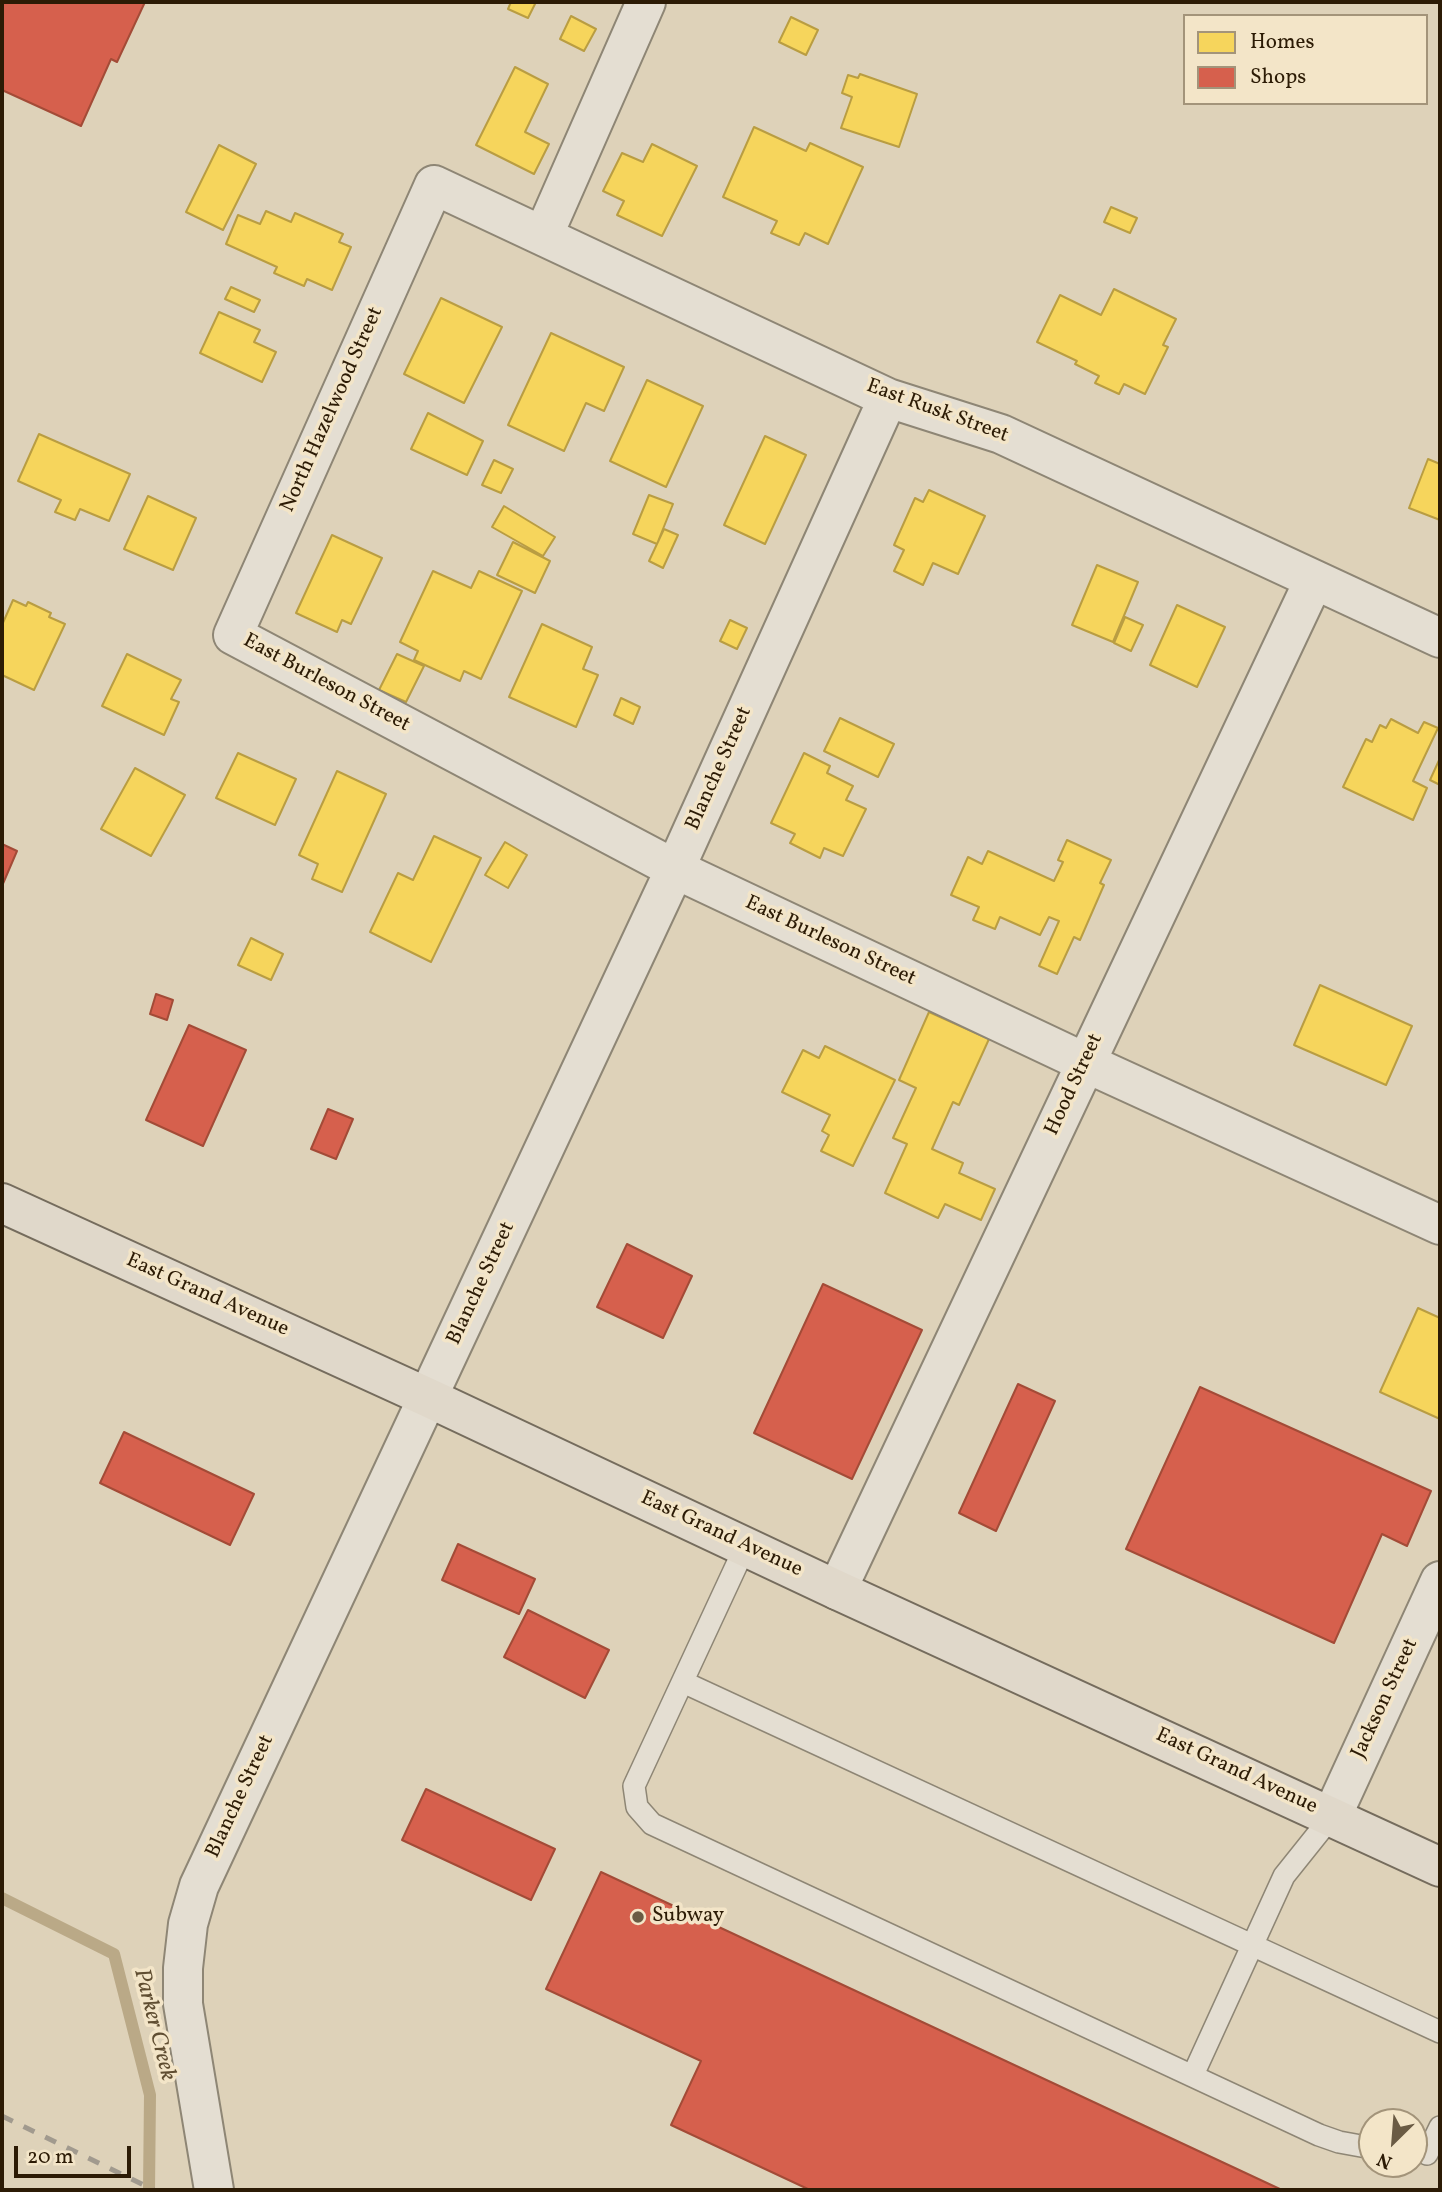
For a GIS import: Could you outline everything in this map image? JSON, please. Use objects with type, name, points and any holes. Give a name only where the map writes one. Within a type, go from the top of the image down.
[{"type":"highway","name":"East Grand Avenue","points":[[2,1203],[1440,1867]]},
{"type":"street","points":[[543,236],[646,2]]},
{"type":"street","name":"East Rusk Street","points":[[434,185],[888,398],[1002,434],[1440,638]]},
{"type":"street","name":"North Hazelwood Street","points":[[233,635],[434,185]]},
{"type":"street","name":"Blanche Street","points":[[214,2190],[183,2004],[183,1968],[188,1924],[199,1886],[675,869],[888,398]]},
{"type":"street","name":"Hood Street","points":[[837,1590],[1314,580]]},
{"type":"street","name":"East Burleson Street","points":[[233,635],[675,869],[1086,1063],[1440,1225]]},
{"type":"street","name":"Jackson Street","points":[[1332,1816],[1440,1581]]},
{"type":"lane","points":[[745,1547],[634,1786],[637,1807],[652,1824],[1318,2134],[1339,2143],[1358,2146]]},
{"type":"lane","points":[[683,1682],[1440,2032]]},
{"type":"lane","points":[[1193,2075],[1284,1876],[1332,1816]]},
{"type":"lane","points":[[1428,2154],[1440,2127]]},
{"type":"building: Homes","points":[[511,2],[536,2],[528,18],[508,9]]},
{"type":"building: Homes","points":[[571,16],[596,29],[584,51],[560,39]]},
{"type":"building: Homes","points":[[791,17],[818,30],[806,55],[779,42]]},
{"type":"building: Homes","points":[[515,67],[548,84],[525,132],[549,144],[534,174],[476,145]]},
{"type":"building: Homes","points":[[860,74],[917,94],[899,147],[841,128],[852,97],[842,93],[848,75],[858,78]]},
{"type":"building: Homes","points":[[754,127],[806,151],[810,143],[863,167],[828,244],[805,233],[799,245],[771,233],[777,221],[723,197]]},
{"type":"building: Homes","points":[[652,144],[697,166],[662,236],[617,215],[624,201],[603,191],[622,153],[643,162]]},
{"type":"building: Homes","points":[[219,145],[256,164],[223,230],[186,212]]},
{"type":"building: Homes","points":[[1111,207],[1137,218],[1130,233],[1104,222]]},
{"type":"building: Homes","points":[[266,211],[291,222],[295,213],[343,234],[339,242],[351,247],[332,290],[307,279],[304,286],[274,273],[277,267],[226,244],[238,215],[260,224]]},
{"type":"building: Homes","points":[[231,287],[260,300],[254,312],[225,299]]},
{"type":"building: Homes","points":[[1114,289],[1176,319],[1163,345],[1168,347],[1145,394],[1124,384],[1119,394],[1095,383],[1099,376],[1075,364],[1077,361],[1037,342],[1060,295],[1101,315]]},
{"type":"building: Homes","points":[[441,298],[502,327],[464,403],[404,374]]},
{"type":"building: Homes","points":[[219,312],[260,330],[254,342],[276,352],[262,382],[200,353]]},
{"type":"building: Homes","points":[[551,333],[624,367],[604,411],[586,403],[564,451],[508,425]]},
{"type":"building: Homes","points":[[647,380],[703,406],[666,487],[610,461]]},
{"type":"building: Homes","points":[[428,413],[483,441],[467,475],[411,449]]},
{"type":"building: Homes","points":[[39,434],[130,474],[109,521],[80,509],[75,520],[55,512],[61,500],[18,481]]},
{"type":"building: Homes","points":[[765,436],[806,455],[765,544],[724,525]]},
{"type":"building: Homes","points":[[1428,459],[1440,464],[1440,520],[1409,508]]},
{"type":"building: Homes","points":[[494,460],[513,469],[501,493],[482,485]]},
{"type":"building: Homes","points":[[929,490],[985,516],[958,574],[933,563],[923,585],[894,571],[904,550],[894,545],[915,498],[923,502]]},
{"type":"building: Homes","points":[[649,495],[673,504],[657,544],[633,534]]},
{"type":"building: Homes","points":[[148,496],[196,518],[173,570],[124,549]]},
{"type":"building: Homes","points":[[504,506],[555,537],[543,556],[492,527]]},
{"type":"building: Homes","points":[[664,529],[678,535],[663,568],[649,561]]},
{"type":"building: Homes","points":[[332,535],[382,558],[351,624],[342,620],[337,632],[296,613]]},
{"type":"building: Homes","points":[[513,542],[550,561],[535,593],[497,575]]},
{"type":"building: Homes","points":[[1097,565],[1138,582],[1113,642],[1072,625]]},
{"type":"building: Homes","points":[[433,571],[471,588],[479,571],[522,591],[481,679],[464,671],[460,681],[414,660],[418,651],[400,642]]},
{"type":"building: Homes","points":[[13,600],[26,606],[28,602],[51,613],[49,617],[65,624],[34,690],[2,675],[2,625]]},
{"type":"building: Homes","points":[[1177,605],[1225,627],[1197,687],[1150,665]]},
{"type":"building: Homes","points":[[1125,617],[1143,625],[1131,651],[1114,643]]},
{"type":"building: Homes","points":[[730,620],[747,628],[737,649],[720,641]]},
{"type":"building: Homes","points":[[542,624],[592,647],[583,669],[598,675],[576,727],[509,697]]},
{"type":"building: Homes","points":[[127,654],[181,680],[171,699],[179,702],[164,735],[102,706]]},
{"type":"building: Homes","points":[[397,654],[424,666],[406,702],[379,690]]},
{"type":"building: Homes","points":[[621,698],[640,707],[633,724],[614,715]]},
{"type":"building: Homes","points":[[840,718],[894,744],[878,777],[824,751]]},
{"type":"building: Homes","points":[[1391,719],[1418,733],[1424,722],[1438,728],[1413,781],[1427,788],[1413,820],[1343,787],[1366,739],[1372,742],[1380,725],[1386,728]]},
{"type":"building: Homes","points":[[238,753],[296,779],[275,825],[216,798]]},
{"type":"building: Homes","points":[[804,753],[830,766],[827,773],[853,786],[846,800],[866,809],[843,856],[824,848],[820,858],[790,843],[795,834],[771,823]]},
{"type":"building: Homes","points":[[1440,758],[1440,785],[1430,780]]},
{"type":"building: Homes","points":[[135,768],[185,795],[151,856],[101,829]]},
{"type":"building: Homes","points":[[337,771],[386,794],[342,892],[312,879],[318,864],[299,855]]},
{"type":"building: Homes","points":[[434,836],[481,858],[431,962],[370,932],[398,873],[413,880]]},
{"type":"building: Homes","points":[[1067,840],[1111,860],[1100,883],[1104,885],[1080,940],[1074,937],[1057,974],[1039,966],[1059,921],[1049,917],[1040,935],[1000,917],[995,929],[973,920],[979,907],[951,895],[968,857],[982,864],[988,851],[1054,881],[1063,862],[1058,860]]},
{"type":"building: Homes","points":[[505,842],[527,855],[508,888],[485,875]]},
{"type":"building: Homes","points":[[251,938],[283,954],[271,980],[238,965]]},
{"type":"building: Homes","points":[[1320,985],[1412,1026],[1386,1085],[1294,1045]]},
{"type":"building: Homes","points":[[929,1012],[989,1039],[959,1105],[953,1102],[932,1149],[963,1163],[959,1173],[995,1189],[981,1220],[945,1204],[938,1218],[885,1193],[907,1144],[893,1138],[916,1088],[899,1080]]},
{"type":"building: Homes","points":[[825,1046],[895,1080],[853,1166],[821,1151],[829,1135],[822,1131],[830,1115],[782,1092],[803,1050],[819,1058]]},
{"type":"building: Homes","points":[[1418,1308],[1440,1318],[1440,1419],[1380,1392]]},
{"type":"building: Shops","points":[[2,2],[145,2],[117,62],[111,59],[81,126],[2,90]]},
{"type":"building: Shops","points":[[2,844],[17,851],[2,886]]},
{"type":"building: Shops","points":[[156,994],[173,1000],[167,1020],[150,1014]]},
{"type":"building: Shops","points":[[189,1025],[246,1050],[203,1146],[146,1120]]},
{"type":"building: Shops","points":[[328,1109],[353,1119],[336,1159],[311,1149]]},
{"type":"building: Shops","points":[[627,1244],[692,1276],[663,1338],[597,1307]]},
{"type":"building: Shops","points":[[823,1284],[922,1330],[852,1479],[754,1433]]},
{"type":"building: Shops","points":[[1018,1384],[1055,1401],[996,1531],[959,1513]]},
{"type":"building: Shops","points":[[1200,1387],[1431,1491],[1407,1546],[1382,1534],[1334,1643],[1126,1549]]},
{"type":"building: Shops","points":[[124,1432],[254,1494],[230,1545],[100,1483]]},
{"type":"building: Shops","points":[[458,1544],[535,1579],[519,1614],[442,1580]]},
{"type":"building: Shops","points":[[528,1610],[609,1650],[585,1698],[504,1657]]},
{"type":"building: Shops","points":[[426,1789],[555,1849],[531,1900],[402,1840]]},
{"type":"building: Shops","points":[[601,1872],[1282,2190],[810,2190],[671,2125],[701,2061],[546,1989]]},
{"type":"waterway","name":"Parker Creek","points":[[2,1898],[114,1954],[150,2095],[149,2190]]},
{"type":"railway","points":[[2,2116],[154,2190]]},
{"type":"place","name":"Subway","points":[[638,1917]]}]
